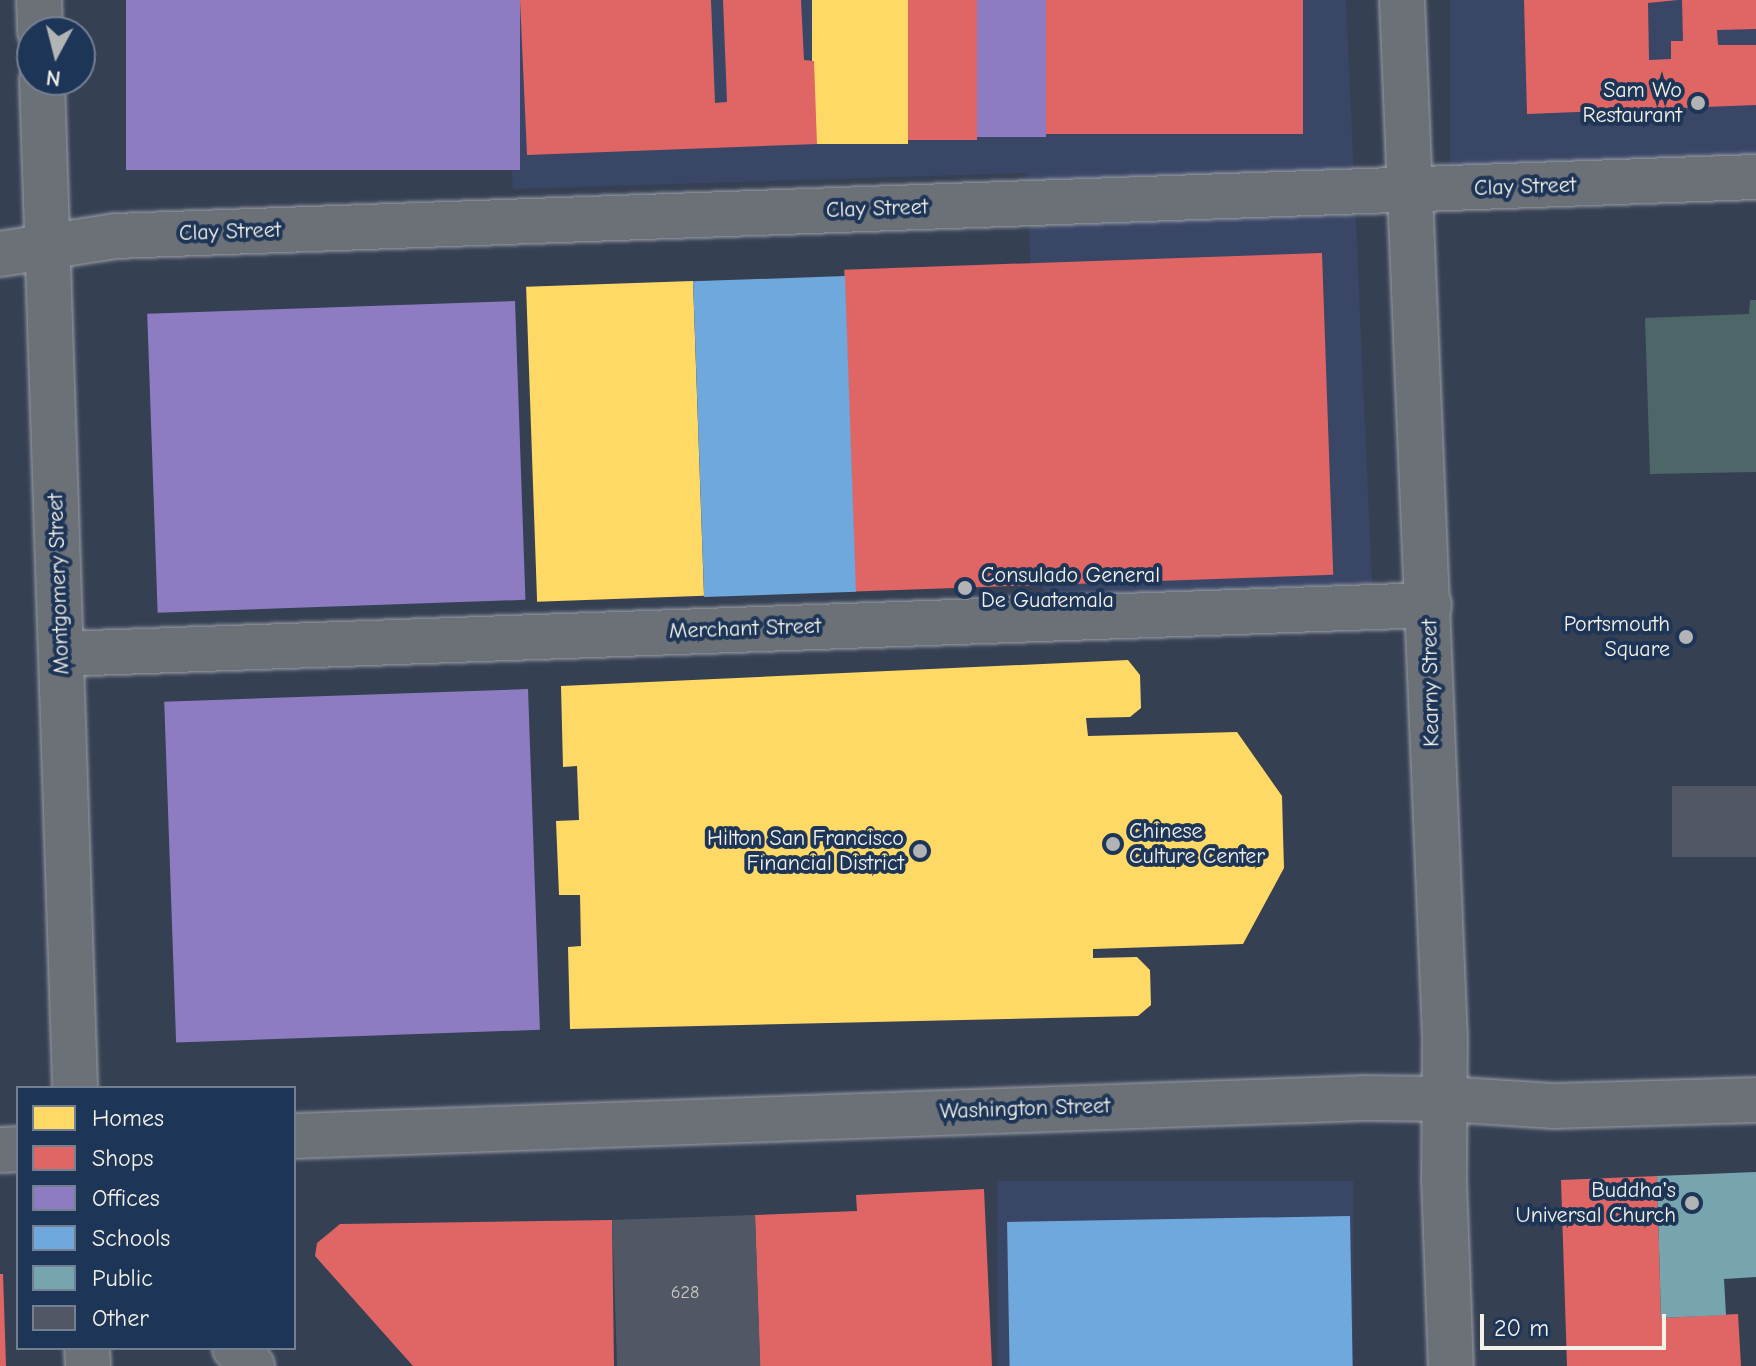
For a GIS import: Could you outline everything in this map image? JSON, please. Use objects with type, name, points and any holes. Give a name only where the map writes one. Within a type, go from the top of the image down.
[{"type":"street","name":"Kearny Street","points":[[1402,0],[1429,605],[1451,1366]]},
{"type":"street","name":"Montgomery Street","points":[[43,96],[75,1086]]},
{"type":"street","name":"Clay Street","points":[[0,254],[115,236],[1756,177]]},
{"type":"street","name":"Merchant Street","points":[[62,654],[1429,605]]},
{"type":"street","name":"Washington Street","points":[[296,1136],[1332,1099],[1445,1099],[1554,1106],[1756,1100]]},
{"type":"street","points":[[237,1350],[252,1366]]},
{"type":"shaded area","points":[[500,0],[1346,0],[1372,583],[1043,599],[1027,173],[513,189]]},
{"type":"shaded area","points":[[1450,0],[1756,0],[1756,174],[1450,174]]},
{"type":"shaded area","points":[[997,1181],[1353,1181],[1353,1366],[997,1366]]},
{"type":"green space","points":[[1750,300],[1756,300],[1756,472],[1650,474],[1645,318],[1749,314]]},
{"type":"building: Homes","points":[[812,0],[908,0],[908,144],[812,144]]},
{"type":"building: Homes","points":[[693,281],[704,596],[537,602],[526,287]]},
{"type":"building: Homes","name":"Hilton San Francisco Financial District","points":[[1128,660],[1140,675],[1141,708],[1130,717],[1086,718],[1088,736],[1237,732],[1282,796],[1284,868],[1243,944],[1093,949],[1093,958],[1137,957],[1150,970],[1151,1005],[1138,1016],[570,1029],[568,947],[581,946],[580,895],[559,895],[556,821],[579,820],[577,766],[563,767],[561,686]]},
{"type":"building: Shops","points":[[520,0],[711,0],[715,103],[727,102],[723,0],[801,0],[804,60],[814,61],[817,144],[527,155]]},
{"type":"building: Shops","points":[[908,0],[977,0],[977,140],[908,140]]},
{"type":"building: Shops","points":[[1046,0],[1303,0],[1303,134],[1046,134]]},
{"type":"building: Shops","points":[[1524,0],[1678,0],[1648,3],[1649,60],[1671,59],[1671,41],[1683,41],[1682,0],[1756,0],[1756,29],[1717,30],[1718,45],[1756,45],[1756,105],[1527,114]]},
{"type":"building: Shops","points":[[1322,253],[1333,575],[856,591],[844,270]]},
{"type":"building: Shops","points":[[1657,1176],[1661,1318],[1738,1314],[1741,1366],[1567,1366],[1561,1180]]},
{"type":"building: Shops","points":[[984,1189],[992,1366],[760,1366],[755,1215],[857,1211],[856,1195]]},
{"type":"building: Shops","points":[[612,1220],[614,1366],[413,1366],[315,1256],[317,1243],[340,1224]]},
{"type":"building: Shops","points":[[0,1274],[3,1274],[6,1366],[0,1366]]},
{"type":"building: Offices","points":[[126,0],[520,0],[520,170],[126,170]]},
{"type":"building: Offices","points":[[977,0],[1046,0],[1046,137],[977,137]]},
{"type":"building: Offices","points":[[515,301],[525,600],[158,613],[147,314]]},
{"type":"building: Offices","points":[[528,689],[540,1030],[176,1042],[164,702]]},
{"type":"building: Schools","points":[[845,276],[856,592],[704,597],[693,281]]},
{"type":"building: Schools","points":[[1350,1216],[1353,1366],[1010,1366],[1007,1222]]},
{"type":"building: Public","points":[[1756,1172],[1756,1277],[1724,1279],[1726,1315],[1661,1318],[1657,1176]]},
{"type":"building: Other","points":[[1672,786],[1756,786],[1756,857],[1672,857]]},
{"type":"building: Other","points":[[755,1215],[760,1366],[617,1366],[612,1220]]},
{"type":"place","name":"Sam Wo Restaurant","points":[[1698,103]]},
{"type":"place","name":"Consulado General De Guatemala","points":[[965,588]]},
{"type":"place","name":"Portsmouth Square","points":[[1686,637]]},
{"type":"place","name":"Chinese Culture Center","points":[[1113,844]]},
{"type":"place","name":"Hilton San Francisco Financial District","points":[[920,851]]},
{"type":"place","name":"Buddha's Universal Church","points":[[1692,1203]]}]
